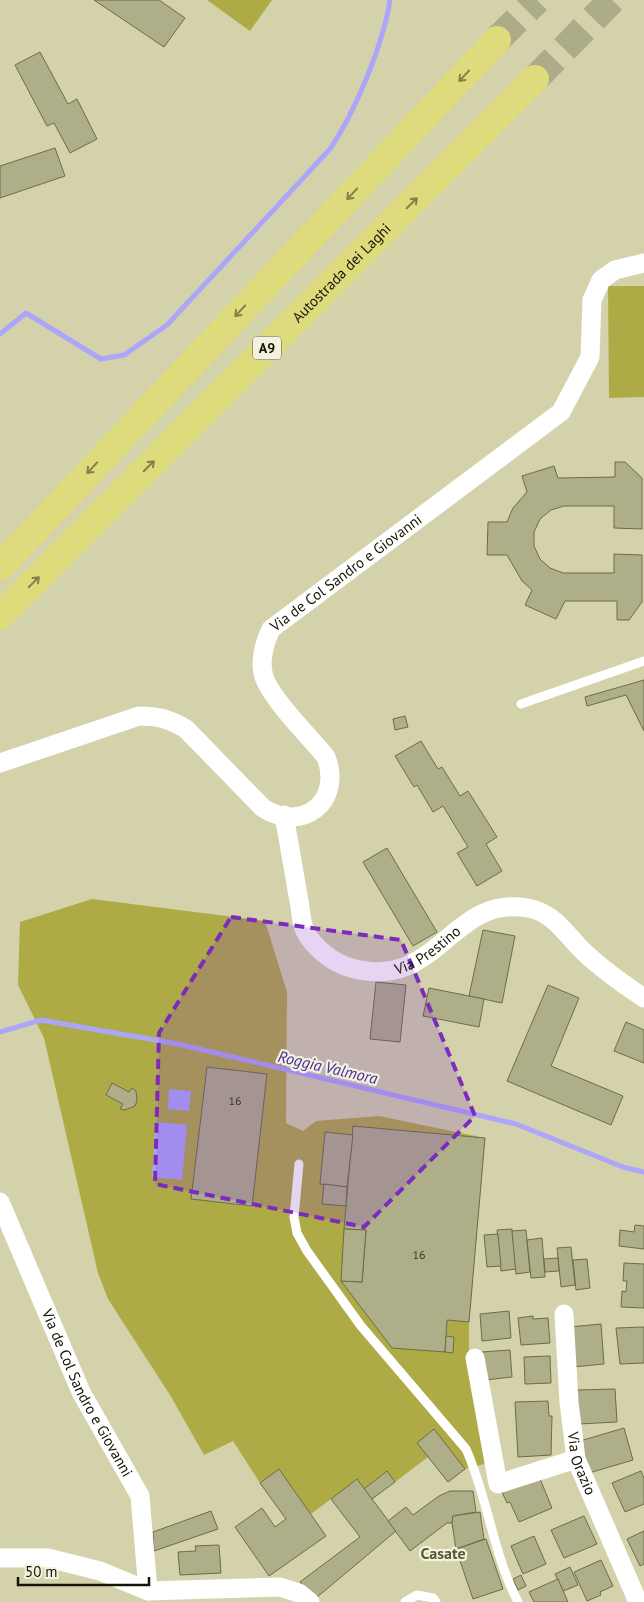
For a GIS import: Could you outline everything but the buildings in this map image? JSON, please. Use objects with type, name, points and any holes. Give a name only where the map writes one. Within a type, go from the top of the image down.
[{"type":"highway","points":[[0,567],[497,40]]},
{"type":"highway","name":"Autostrada dei Laghi","points":[[0,616],[535,79]]},
{"type":"street","name":"Via de Col Sandro e Giovanni","points":[[0,763],[139,716],[156,716],[172,720],[186,729],[263,808],[274,815],[299,817],[321,805],[330,788],[331,769],[326,757],[272,692],[264,677],[262,660],[264,644],[271,629],[561,412],[590,357],[592,300],[602,280],[615,270],[644,264]]},
{"type":"street","name":"Via Prestino","points":[[284,815],[304,930],[321,952],[343,966],[369,973],[395,971],[420,961],[465,923],[485,911],[507,906],[530,908],[551,917],[568,932],[582,951],[644,998]]},
{"type":"street","name":"Via de Col Sandro e Giovanni","points":[[0,1202],[81,1392],[140,1496],[148,1591]]},
{"type":"street","name":"Via Orazio","points":[[564,1314],[568,1402],[576,1459],[638,1602]]},
{"type":"street","points":[[475,1358],[498,1484],[576,1459]]},
{"type":"street","points":[[0,1558],[48,1558],[100,1571],[148,1591],[280,1586],[299,1593],[310,1602]]},
{"type":"lane","points":[[521,704],[644,661]]},
{"type":"lane","points":[[299,1164],[294,1217],[297,1233],[307,1251],[361,1326],[466,1449],[474,1468],[498,1553],[518,1602]]},
{"type":"lane","points":[[405,1602],[417,1594],[433,1598],[436,1602]]},
{"type":"highlighted area","points":[[231,917],[401,940],[475,1116],[364,1227],[155,1184],[159,1033]]},
{"type":"shaded area","points":[[207,0],[272,0],[250,31]]},
{"type":"shaded area","points":[[608,286],[644,286],[644,397],[609,398]]},
{"type":"shaded area","points":[[92,899],[265,921],[287,992],[286,1123],[303,1131],[316,1121],[379,1116],[485,1138],[469,1322],[469,1362],[488,1463],[465,1469],[448,1482],[428,1457],[395,1482],[387,1471],[364,1489],[356,1480],[311,1514],[279,1470],[260,1483],[233,1441],[204,1455],[170,1395],[108,1299],[98,1273],[44,1038],[18,985],[20,922]]},
{"type":"shaded area","points":[[169,1089],[191,1091],[189,1111],[168,1109]]},
{"type":"shaded area","points":[[156,1122],[187,1125],[182,1180],[152,1177]]},
{"type":"waterway","points":[[0,334],[26,313],[101,359],[124,355],[167,325],[330,149],[349,116],[367,77],[381,37],[390,0]]},
{"type":"waterway","name":"Roggia Valmora","points":[[0,1032],[41,1020],[178,1044],[516,1124],[623,1167],[644,1172]]},
{"type":"tunnel","points":[[497,40],[537,0]]},
{"type":"tunnel","points":[[535,79],[612,0]]},
{"type":"district","name":"Casate","points":[[443,1553]]}]
